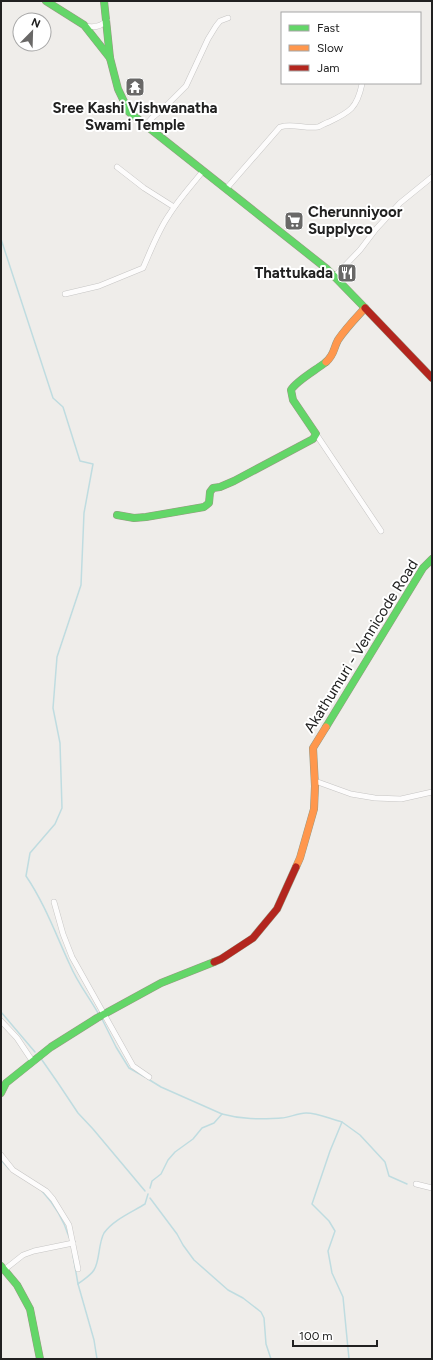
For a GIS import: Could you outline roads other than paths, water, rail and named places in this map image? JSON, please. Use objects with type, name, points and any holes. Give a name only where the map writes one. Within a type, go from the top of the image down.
[{"type":"street","points":[[46,1],[84,25],[110,58]]},
{"type":"street","points":[[104,1],[110,58],[118,89],[129,112],[327,269],[432,378]]},
{"type":"street","points":[[146,125],[153,116],[163,109],[186,86],[208,39],[216,26],[220,21],[228,18]]},
{"type":"street","points":[[84,25],[95,27],[101,26],[107,20]]},
{"type":"street","points":[[226,189],[280,127],[318,127],[340,117],[348,112],[356,103],[362,84]]},
{"type":"street","points":[[118,167],[144,188],[174,207]]},
{"type":"street","points":[[65,294],[98,286],[143,268],[168,216],[203,171]]},
{"type":"street","points":[[334,277],[360,250],[376,229],[400,203],[432,177]]},
{"type":"street","points":[[365,308],[337,342],[332,356],[315,371],[294,385],[291,390],[291,395],[381,531]]},
{"type":"street","points":[[117,515],[134,518],[146,517],[204,507],[209,503],[210,492],[213,488],[220,487],[234,481],[306,444],[314,439],[316,434]]},
{"type":"street","name":"Akathumuri - Vennicode Road","points":[[1,1093],[6,1083],[51,1046],[104,1014],[161,983],[221,959],[253,938],[277,909],[300,858],[314,809],[315,781],[313,748],[423,568],[432,559]]},
{"type":"street","points":[[315,781],[351,794],[375,798],[401,799],[432,792]]},
{"type":"street","points":[[54,902],[63,934],[72,958],[133,1066],[149,1076]]},
{"type":"street","points":[[1,1021],[16,1038],[33,1062]]},
{"type":"street","points":[[1,1155],[13,1170],[46,1190],[68,1226],[78,1269]]},
{"type":"street","points":[[416,1184],[432,1188]]},
{"type":"street","points":[[40,1359],[30,1309],[17,1285],[3,1268],[23,1255],[34,1251],[73,1243]]},
{"type":"waterway","points":[[1,239],[53,398],[63,407],[80,461],[93,464],[84,513],[81,585],[57,657],[53,708],[60,743],[62,808],[55,824],[30,853],[26,876],[45,909],[76,977],[98,1013]]},
{"type":"waterway","points":[[1,1012],[35,1052]]},
{"type":"waterway","points":[[102,1019],[116,1047],[129,1068],[145,1077]]},
{"type":"waterway","points":[[42,1060],[78,1113],[145,1191]]},
{"type":"waterway","points":[[148,1079],[161,1087],[222,1114]]},
{"type":"waterway","points":[[150,1188],[152,1181],[161,1174],[168,1160],[175,1152],[193,1139],[202,1128],[214,1123],[222,1114],[258,1119],[284,1118],[303,1113],[310,1113],[342,1122],[330,1151],[312,1204],[329,1221],[335,1231],[328,1251],[332,1273],[343,1297],[349,1359]]},
{"type":"waterway","points":[[342,1122],[360,1135],[385,1162],[389,1176],[407,1184]]},
{"type":"waterway","points":[[1,1160],[9,1169]]},
{"type":"waterway","points":[[42,1191],[51,1201],[69,1237]]},
{"type":"waterway","points":[[73,1255],[78,1284],[94,1270],[104,1233],[112,1224],[145,1204],[148,1194]]},
{"type":"waterway","points":[[150,1198],[194,1260],[228,1290],[243,1298],[261,1312],[264,1318],[266,1344],[271,1359]]},
{"type":"waterway","points":[[78,1284],[94,1340],[97,1359]]},
{"type":"place","name":"Sree Kashi Vishwanatha Swami Temple","points":[[135,87]]},
{"type":"place","name":"Cherunniyoor Supplyco","points":[[294,221]]},
{"type":"place","name":"Thattukada","points":[[347,273]]}]
